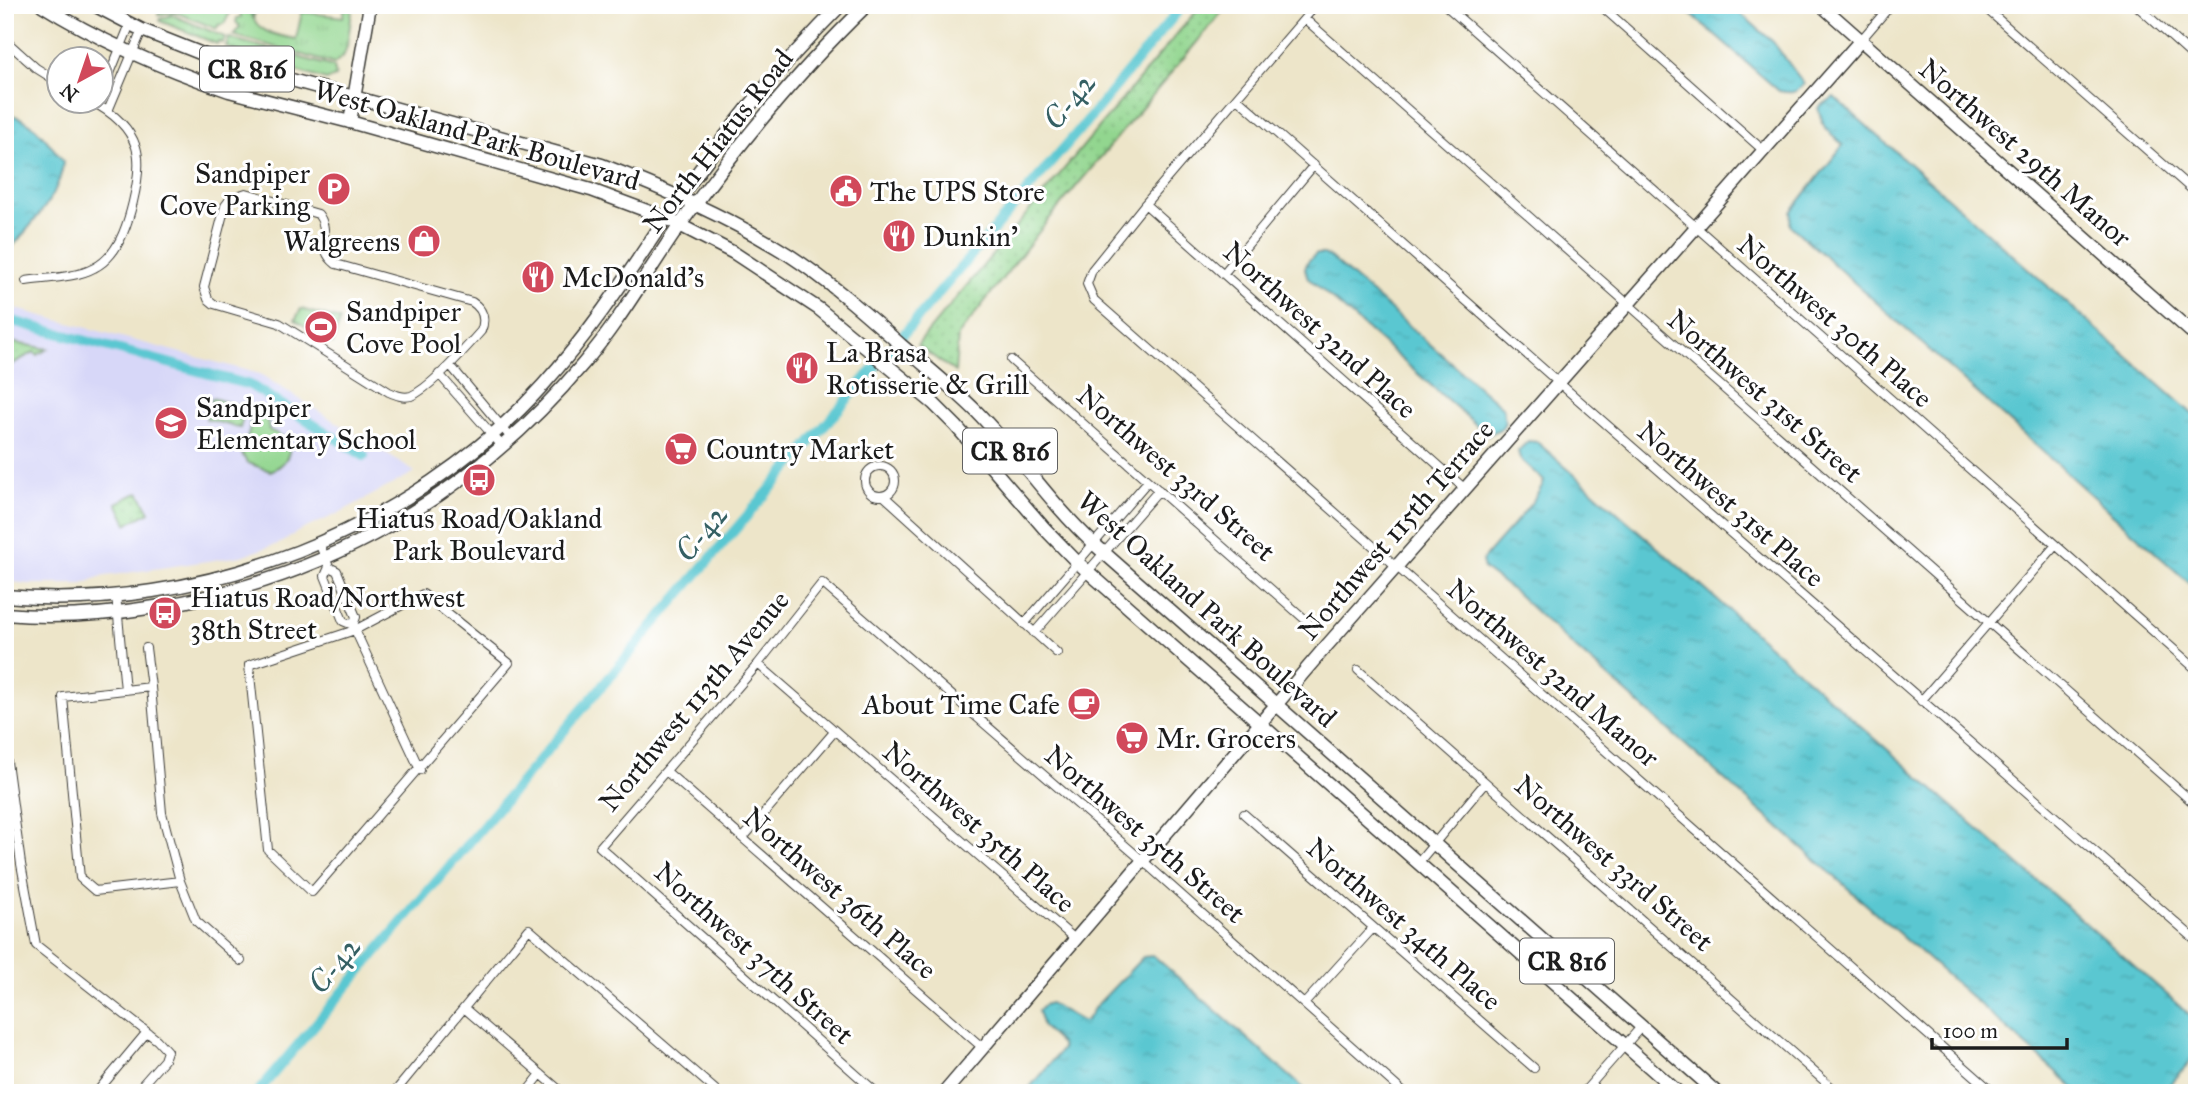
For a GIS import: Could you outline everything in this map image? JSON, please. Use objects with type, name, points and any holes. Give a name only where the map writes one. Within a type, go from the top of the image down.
[{"type":"main road","name":"West Oakland Park Boulevard","points":[[42,5],[127,51],[229,91],[558,179],[666,218],[734,253],[783,283],[907,380],[956,426],[1077,562],[1679,1093]]},
{"type":"main road","name":"West Oakland Park Boulevard","points":[[94,5],[136,27],[215,59],[576,157],[696,203],[790,256],[838,291],[979,414],[1056,506],[1093,544],[1717,1093]]},
{"type":"main road","points":[[350,122],[370,5]]},
{"type":"main road","name":"North Hiatus Road","points":[[5,596],[58,598],[116,595],[188,585],[264,564],[343,533],[387,509],[439,475],[497,430],[543,385],[596,320],[728,133],[801,45],[841,5]]},
{"type":"main road","name":"North Hiatus Road","points":[[5,614],[76,616],[119,612],[192,601],[265,582],[327,563],[399,522],[454,486],[508,443],[554,397],[607,335],[680,225],[792,80],[867,5]]},
{"type":"main road","name":"Northwest 29th Manor","points":[[1821,5],[2192,332]]},
{"type":"main road","name":"Northwest 115th Terrace","points":[[944,1093],[1396,566],[1861,40]]},
{"type":"street","points":[[1144,204],[1316,5]]},
{"type":"street","name":"Northwest 30th Place","points":[[1445,5],[2197,670]]},
{"type":"street","points":[[1600,5],[1764,151]]},
{"type":"street","name":"Northwest 115th Terrace","points":[[1861,40],[1891,5]]},
{"type":"street","points":[[1982,5],[2197,194]]},
{"type":"street","points":[[2136,5],[2197,60]]},
{"type":"street","name":"Northwest 31st Street","points":[[1304,19],[2197,806]]},
{"type":"street","points":[[116,86],[136,27]]},
{"type":"street","points":[[5,40],[46,74]]},
{"type":"street","points":[[116,69],[127,51]]},
{"type":"street","name":"Northwest 31st Place","points":[[1237,98],[2197,941]]},
{"type":"street","points":[[26,281],[93,269],[110,256],[119,241],[130,215],[139,165],[129,132],[113,116]]},
{"type":"street","points":[[1223,274],[1314,165]]},
{"type":"street","points":[[246,193],[313,211],[323,222],[326,253],[336,264],[468,300],[480,308],[484,318],[482,328],[450,365],[413,395],[402,397],[389,392],[279,323],[212,303],[204,287],[226,204],[234,197],[246,193]]},
{"type":"street","name":"Northwest 32nd Place","points":[[1144,204],[1465,489]]},
{"type":"street","name":"Northwest 32nd Manor","points":[[1144,204],[1092,270],[1087,284],[1094,300],[1994,1093]]},
{"type":"street","points":[[2192,332],[2197,316]]},
{"type":"street","name":"Northwest 33rd Street","points":[[1011,360],[1308,622]]},
{"type":"street","points":[[450,365],[508,443]]},
{"type":"street","points":[[439,374],[497,430]]},
{"type":"street","points":[[1024,624],[1147,481]]},
{"type":"street","points":[[1034,633],[1159,491]]},
{"type":"street","points":[[884,496],[1057,653]]},
{"type":"street","points":[[319,543],[327,563],[337,572],[356,617],[354,627],[420,769]]},
{"type":"street","points":[[1921,701],[2055,546]]},
{"type":"street","points":[[327,563],[325,576],[343,621],[354,627]]},
{"type":"street","name":"Northwest 113th Avenue","points":[[600,847],[758,664],[822,583]]},
{"type":"street","name":"Northwest 35th Street","points":[[822,583],[1143,861],[1405,1093]]},
{"type":"street","points":[[423,594],[509,663],[312,892],[268,850],[248,665],[354,627],[423,594]]},
{"type":"street","points":[[116,595],[125,690]]},
{"type":"street","points":[[146,648],[152,687],[162,813],[180,881],[196,921],[241,961]]},
{"type":"street","name":"Northwest 35th Place","points":[[758,664],[1076,940]]},
{"type":"street","name":"Northwest 33rd Street","points":[[1357,670],[1838,1093]]},
{"type":"street","points":[[152,687],[63,697],[80,878],[95,891],[180,881]]},
{"type":"street","points":[[743,838],[834,732]]},
{"type":"street","points":[[5,747],[21,864],[36,945],[147,1032],[167,1051],[164,1060],[135,1093]]},
{"type":"street","name":"Northwest 36th Place","points":[[667,772],[982,1048]]},
{"type":"street","points":[[1418,863],[1485,783]]},
{"type":"street","name":"Northwest 34th Place","points":[[1244,814],[1534,1068]]},
{"type":"street","name":"Northwest 37th Street","points":[[600,847],[877,1093]]},
{"type":"street","points":[[1304,1004],[1373,928]]},
{"type":"street","points":[[394,1093],[529,929],[719,1093]]},
{"type":"street","points":[[464,1008],[563,1093]]},
{"type":"street","points":[[1583,1093],[1641,1027]]},
{"type":"street","points":[[96,1093],[147,1032]]},
{"type":"street","points":[[526,1093],[541,1074]]},
{"type":"shaded area","name":"Sandpiper Elementary School","points":[[5,306],[260,374],[415,472],[299,531],[281,543],[241,556],[99,577],[83,584],[28,584],[5,581]]},
{"type":"green space","points":[[160,5],[230,5],[232,9],[224,24],[218,25],[217,29],[175,12],[158,14]]},
{"type":"green space","points":[[249,5],[256,5],[254,16],[251,14],[264,30],[296,39],[302,12],[343,17],[345,5],[353,5],[344,55],[334,64],[233,35],[240,27],[236,22],[237,18],[241,17],[240,11],[251,13]]},
{"type":"green space","points":[[1201,5],[1228,5],[1049,219],[958,336],[955,372],[917,345]]},
{"type":"green space","points":[[172,15],[225,37],[223,43],[217,44],[160,21]]},
{"type":"green space","points":[[229,38],[334,67],[336,77],[326,80],[261,60],[226,47]]},
{"type":"green space","name":"Sandpiper Cove Pool","points":[[301,309],[340,320],[333,344],[295,320]]},
{"type":"green space","points":[[5,341],[48,349],[37,355],[34,352],[5,368]]},
{"type":"green space","points":[[212,398],[246,408],[240,428],[206,419]]},
{"type":"green space","points":[[261,416],[267,420],[269,430],[285,439],[289,449],[283,463],[270,471],[248,463],[242,454],[250,420]]},
{"type":"green space","points":[[139,492],[150,512],[127,524],[117,503]]},
{"type":"water","points":[[1680,5],[1731,5],[1773,42],[1804,84],[1793,92],[1779,91]]},
{"type":"water","points":[[1834,97],[2197,418],[2197,590],[1790,225],[1791,212],[1843,145],[1825,128],[1818,108]]},
{"type":"water","points":[[5,114],[31,125],[63,161],[61,174],[50,199],[5,256]]},
{"type":"water","points":[[1316,254],[1330,257],[1503,408],[1505,422],[1502,428],[1488,435],[1308,278],[1305,269],[1308,261]]},
{"type":"water","points":[[1528,441],[1537,442],[2197,1021],[2197,1055],[2162,1093],[2080,1093],[1516,593],[1484,569],[1482,561],[1525,511],[1544,481],[1520,459],[1518,451]]},
{"type":"water","points":[[1154,956],[1309,1093],[1025,1093],[1062,1049],[1061,1044],[1043,1027],[1038,1011],[1050,1003],[1086,1021],[1095,1007],[1143,957]]},
{"type":"waterway","name":"C-42","points":[[257,1093],[691,581],[1093,114],[1183,5]]},
{"type":"waterway","points":[[5,319],[250,385],[364,456]]},
{"type":"place","name":"Sandpiper Cove Parking","points":[[334,189]]},
{"type":"place","name":"The UPS Store","points":[[846,191]]},
{"type":"place","name":"Dunkin'","points":[[899,236]]},
{"type":"place","name":"Walgreens","points":[[424,241]]},
{"type":"place","name":"McDonald's","points":[[538,277]]},
{"type":"place","name":"Sandpiper Cove Pool","points":[[321,327]]},
{"type":"place","name":"La Brasa Rotisserie & Grill","points":[[802,368]]},
{"type":"place","name":"Sandpiper Elementary School","points":[[171,423]]},
{"type":"place","name":"Country Market","points":[[681,449]]},
{"type":"place","name":"Hiatus Road/Oakland Park Boulevard","points":[[479,480]]},
{"type":"place","name":"Hiatus Road/Northwest 38th Street","points":[[165,613]]},
{"type":"place","name":"About Time Cafe","points":[[1084,704]]},
{"type":"place","name":"Mr. Grocers","points":[[1132,738]]}]
